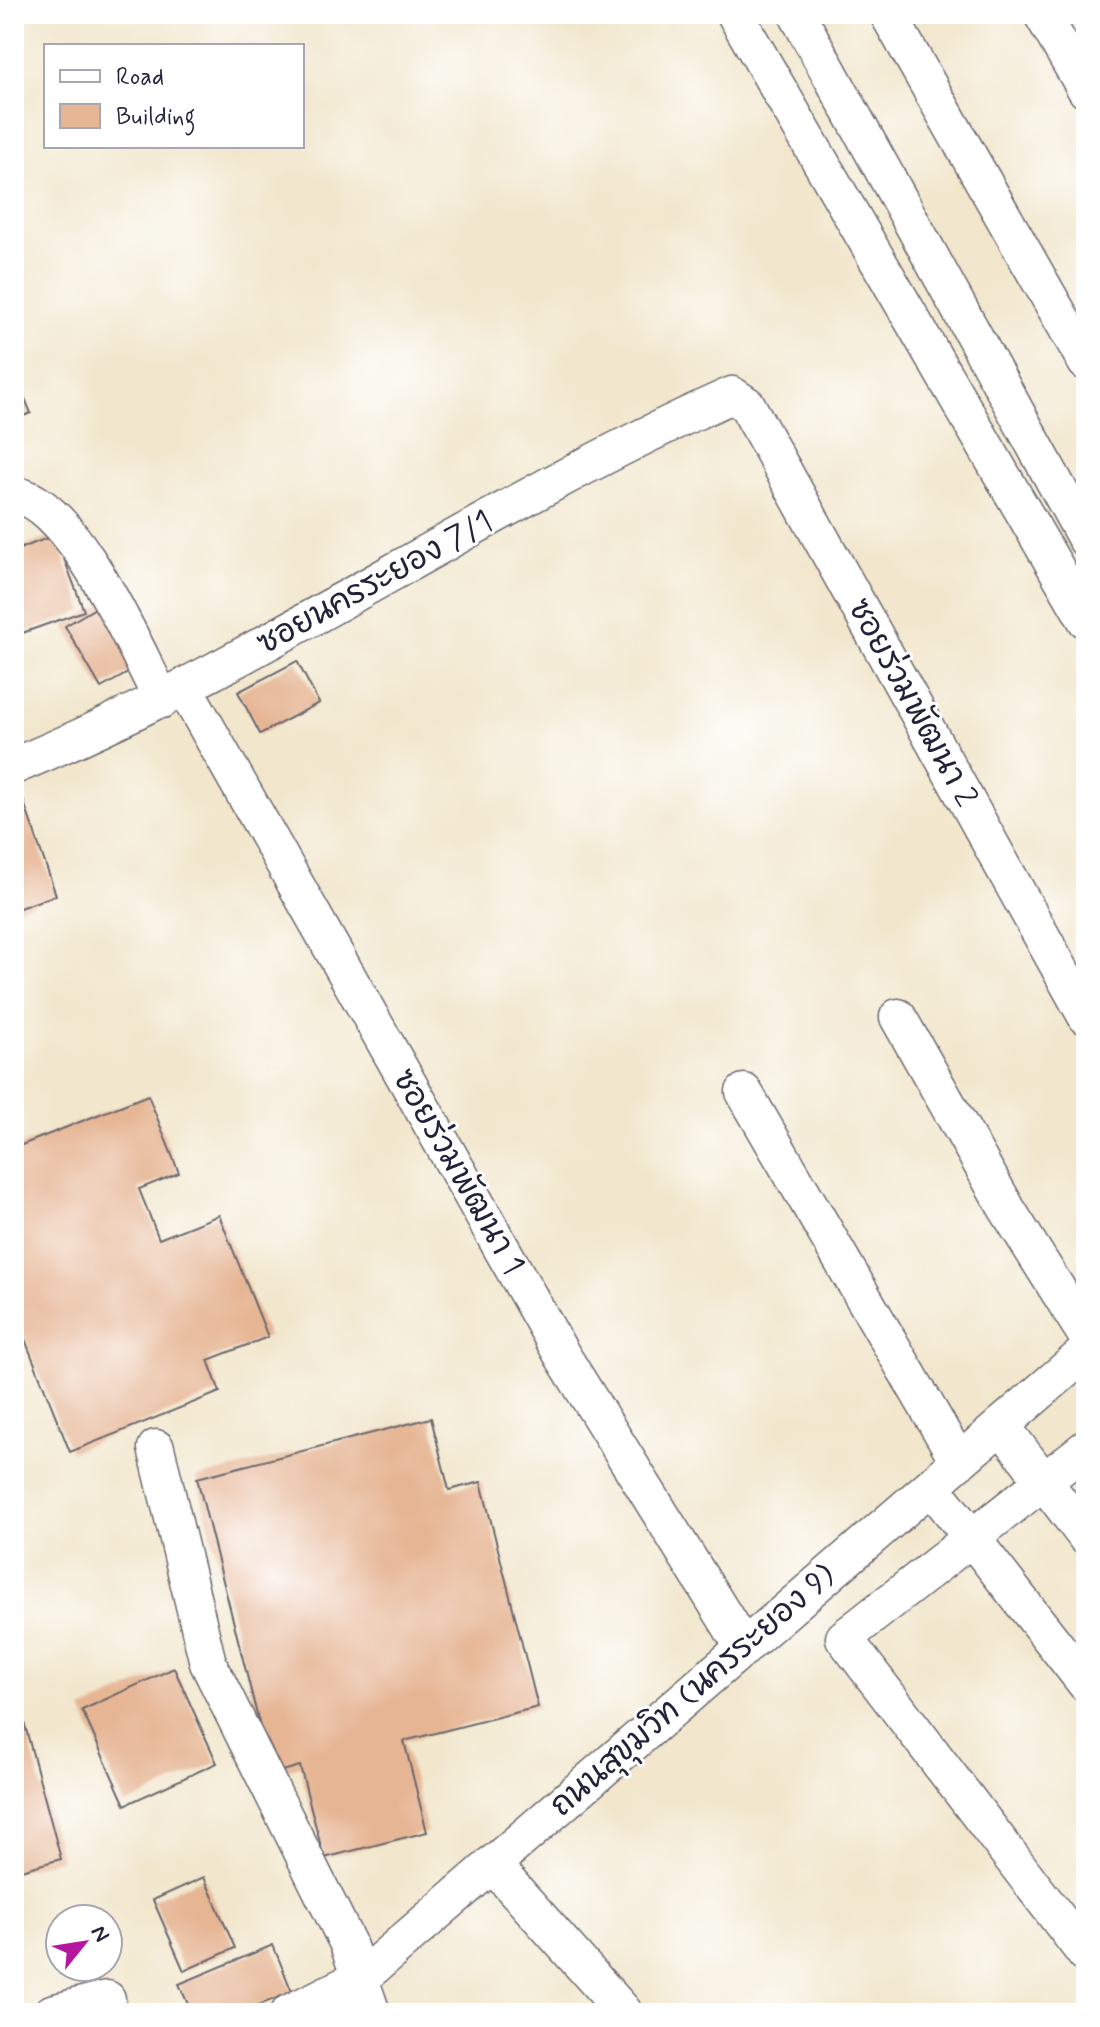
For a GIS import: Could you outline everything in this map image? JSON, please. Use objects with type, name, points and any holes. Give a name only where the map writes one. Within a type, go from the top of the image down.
[{"type":"street","points":[[735,14],[1086,620]]},
{"type":"street","points":[[797,14],[1086,539]]},
{"type":"street","points":[[888,14],[1086,362]]},
{"type":"street","points":[[1042,14],[1086,90]]},
{"type":"street","name":"ซอยนครระยอง 7/1","points":[[14,766],[173,694],[633,438],[732,395]]},
{"type":"street","name":"ซอยร่วมพัฒนา 2","points":[[732,395],[747,405],[1086,1016]]},
{"type":"street","name":"ซอยร่วมพัฒนา 1","points":[[14,495],[31,498],[49,509],[80,547],[173,694],[562,1355],[744,1648]]},
{"type":"street","points":[[898,1017],[1007,1209],[1086,1335]]},
{"type":"street","points":[[744,1092],[959,1462]]},
{"type":"street","name":"ถนนสุขุมวิท (นครระยอง 9)","points":[[289,2013],[328,2005],[362,1977],[1086,1352]]},
{"type":"street","points":[[1001,1425],[1086,1537]]},
{"type":"street","points":[[156,1448],[208,1663],[362,1977],[372,2013]]},
{"type":"street","points":[[1086,1448],[844,1638],[1086,1955]]},
{"type":"street","points":[[931,1486],[1086,1684]]},
{"type":"street","points":[[492,1864],[623,2011]]},
{"type":"street","points":[[52,2013],[107,1999]]},
{"type":"building","points":[[14,373],[31,413],[14,420]]},
{"type":"building","points":[[55,535],[84,611],[14,636],[14,551]]},
{"type":"building","points":[[104,603],[140,666],[101,688],[65,626]]},
{"type":"building","points":[[297,661],[319,703],[260,734],[238,692]]},
{"type":"building","points":[[20,791],[56,895],[14,910],[14,794]]},
{"type":"building","points":[[148,1095],[179,1173],[139,1189],[159,1239],[219,1215],[268,1337],[208,1360],[220,1392],[70,1452],[14,1312],[14,1148]]},
{"type":"building","points":[[431,1418],[449,1490],[481,1482],[538,1707],[404,1741],[427,1832],[324,1858],[300,1766],[272,1774],[197,1478]]},
{"type":"building","points":[[174,1668],[217,1763],[125,1805],[82,1710]]},
{"type":"building","points":[[23,1718],[61,1859],[14,1872],[14,1720]]},
{"type":"building","points":[[204,1877],[235,1948],[184,1971],[153,1900]]},
{"type":"building","points":[[273,1945],[292,1992],[239,2013],[192,2013],[179,1984]]}]
